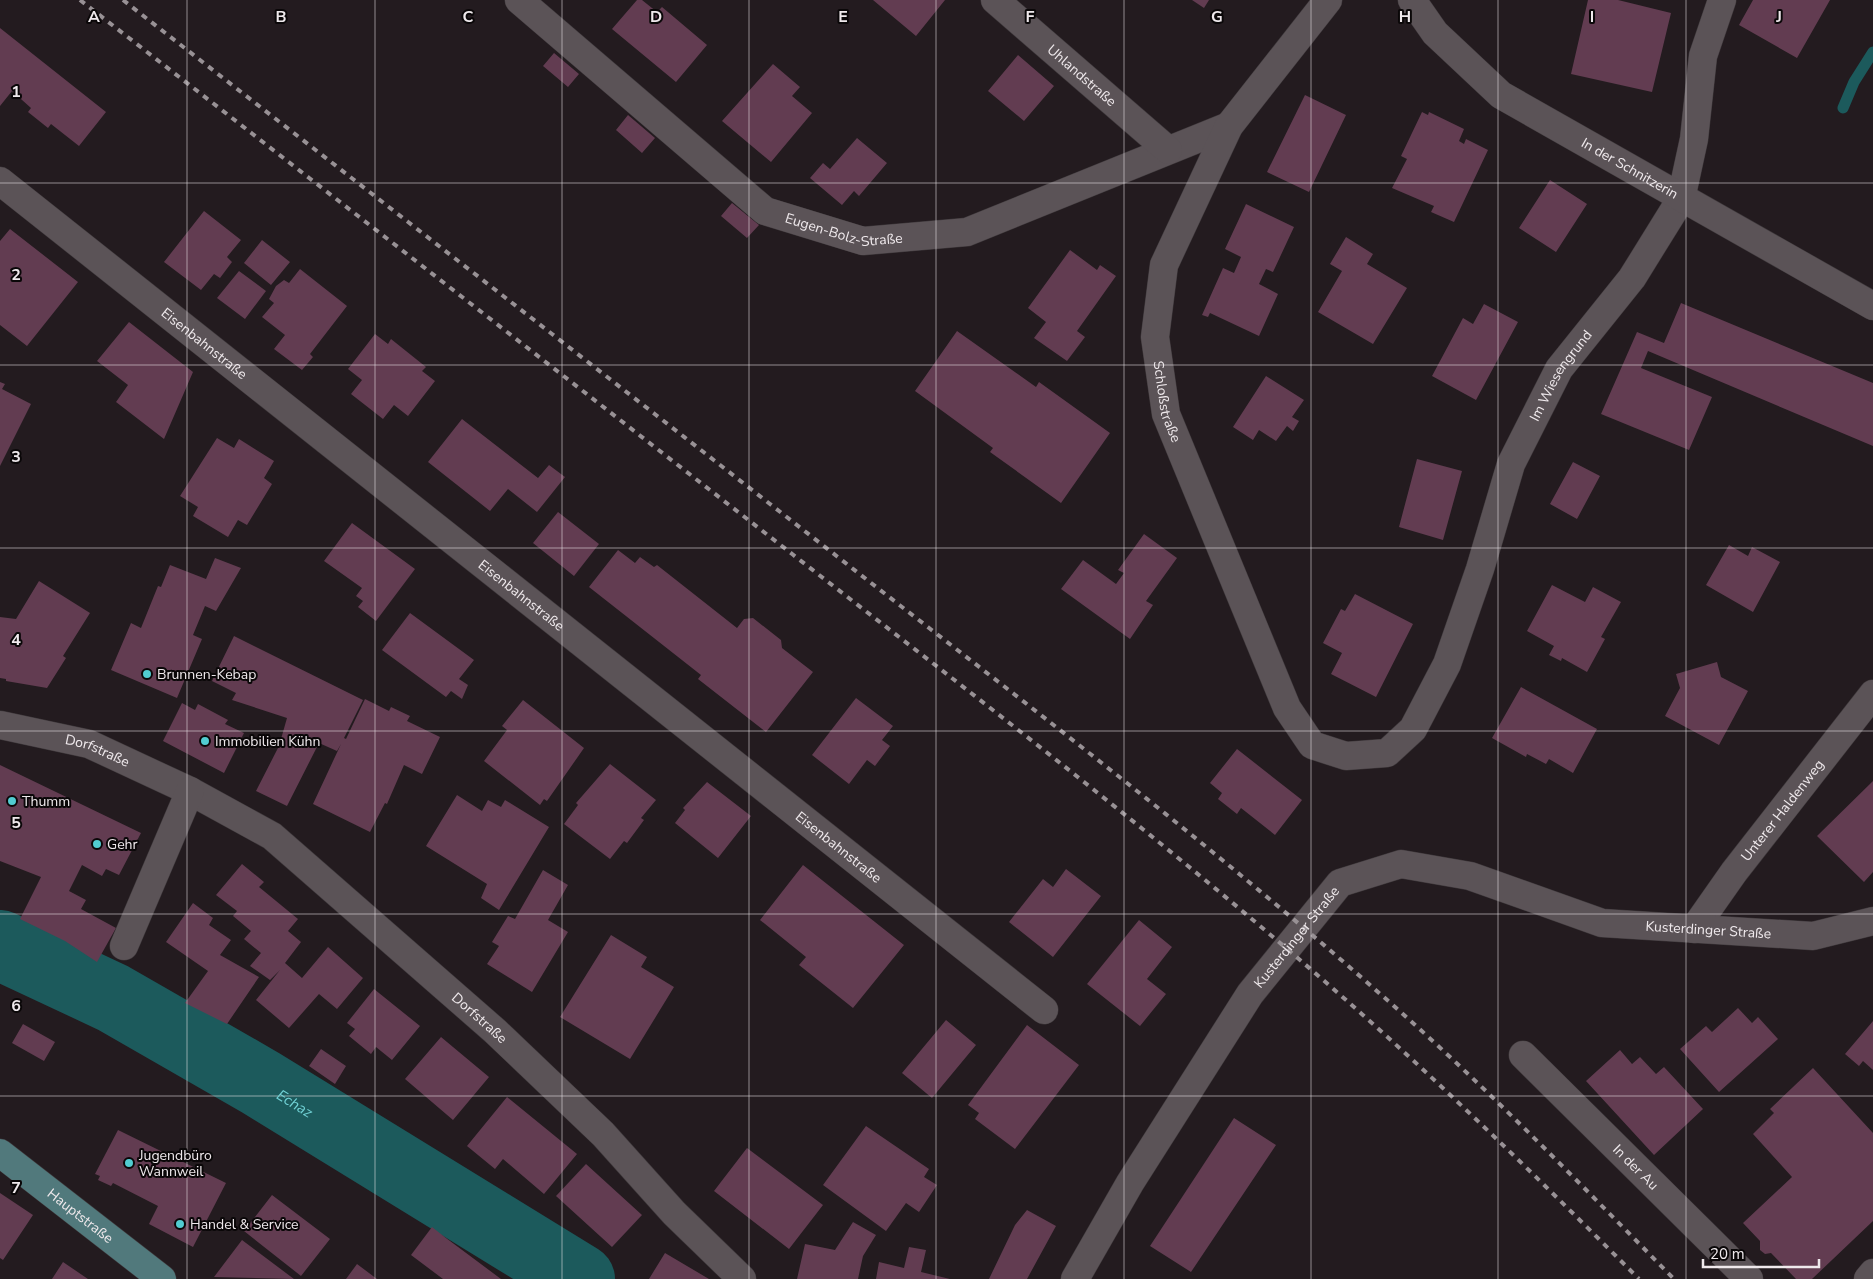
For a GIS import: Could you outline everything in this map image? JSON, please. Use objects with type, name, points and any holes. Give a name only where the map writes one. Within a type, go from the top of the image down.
[{"type":"main road","name":"Hauptstraße","points":[[0,1153],[162,1279]]},
{"type":"street","name":"Eugen-Bolz-Straße","points":[[519,0],[765,211],[863,241],[967,232],[1229,126]]},
{"type":"street","name":"Uhlandstraße","points":[[995,0],[1168,150]]},
{"type":"street","name":"Schloßstraße","points":[[1328,0],[1229,126],[1164,265],[1155,337],[1166,414],[1287,708],[1312,745],[1346,756],[1387,753]]},
{"type":"street","name":"In der Schnitzerin","points":[[1412,0],[1435,33],[1501,95],[1873,306]]},
{"type":"street","name":"Im Wiesengrund","points":[[1387,753],[1413,729],[1446,664],[1480,569],[1511,464],[1559,369],[1632,278],[1681,198],[1694,140],[1702,56],[1722,0]]},
{"type":"street","name":"Eisenbahnstraße","points":[[0,181],[1044,1010]]},
{"type":"street","name":"Unterer Haldenweg","points":[[1694,930],[1734,872],[1873,694]]},
{"type":"street","name":"Dorfstraße","points":[[0,725],[89,744],[190,791],[272,836],[495,1031],[604,1134],[674,1213],[742,1279]]},
{"type":"street","points":[[124,946],[190,791]]},
{"type":"street","name":"Kusterdinger Straße","points":[[1075,1279],[1130,1183],[1250,994],[1340,883],[1402,864],[1470,876],[1602,922],[1694,930],[1813,936],[1873,922]]},
{"type":"street","name":"In der Au","points":[[1522,1055],[1749,1279]]},
{"type":"street","points":[[1868,1279],[1873,1273]]},
{"type":"building","points":[[637,0],[642,0],[657,12],[662,7],[707,45],[676,82],[612,29]]},
{"type":"building","points":[[873,0],[945,0],[916,36]]},
{"type":"building","points":[[1192,0],[1209,0],[1204,8]]},
{"type":"building","points":[[1588,0],[1618,0],[1671,13],[1652,92],[1571,74]]},
{"type":"building","points":[[1753,0],[1830,0],[1797,58],[1739,25]]},
{"type":"building","points":[[0,28],[106,112],[79,146],[51,124],[48,128],[28,112],[31,108],[12,91],[0,106]]},
{"type":"building","points":[[554,53],[579,74],[568,87],[543,66]]},
{"type":"building","points":[[1018,55],[1054,86],[1024,121],[988,91]]},
{"type":"building","points":[[773,64],[800,87],[792,96],[812,113],[771,162],[722,121]]},
{"type":"building","points":[[1305,95],[1346,115],[1309,192],[1267,172]]},
{"type":"building","points":[[1422,112],[1428,115],[1429,112],[1464,129],[1459,141],[1464,144],[1466,139],[1488,150],[1454,222],[1431,212],[1434,206],[1392,188],[1407,159],[1401,156]]},
{"type":"building","points":[[628,115],[655,138],[642,153],[616,130]]},
{"type":"building","points":[[857,138],[887,163],[859,196],[854,191],[842,205],[810,178],[823,163],[830,169]]},
{"type":"building","points":[[1550,180],[1587,204],[1556,252],[1519,228]]},
{"type":"building","points":[[732,203],[759,225],[747,238],[721,216]]},
{"type":"building","points":[[1246,204],[1294,227],[1273,272],[1266,269],[1259,284],[1278,294],[1259,336],[1210,313],[1208,317],[1202,315],[1223,268],[1234,273],[1241,257],[1225,249]]},
{"type":"building","points":[[204,211],[241,240],[227,257],[232,262],[220,278],[214,274],[201,290],[164,262]]},
{"type":"building","points":[[10,229],[78,282],[27,346],[0,325],[0,241]]},
{"type":"building","points":[[1346,237],[1373,254],[1367,264],[1407,288],[1373,344],[1318,312],[1342,271],[1330,264]]},
{"type":"building","points":[[262,240],[290,262],[271,285],[244,263]]},
{"type":"building","points":[[1070,250],[1097,270],[1100,265],[1116,276],[1077,331],[1085,337],[1067,361],[1034,338],[1046,322],[1028,308]]},
{"type":"building","points":[[300,269],[347,306],[310,354],[313,357],[302,370],[274,349],[285,335],[262,317],[274,303],[269,299],[276,286],[284,280],[289,283]]},
{"type":"building","points":[[239,271],[266,291],[245,319],[217,298]]},
{"type":"building","points":[[1681,303],[1873,383],[1873,446],[1648,351],[1641,368],[1712,397],[1689,450],[1601,414],[1637,332],[1664,343]]},
{"type":"building","points":[[1484,304],[1518,322],[1476,400],[1432,376],[1463,318],[1473,324]]},
{"type":"building","points":[[129,322],[193,372],[164,439],[116,402],[128,385],[97,361]]},
{"type":"building","points":[[957,331],[1036,387],[1039,382],[1110,433],[1061,503],[990,452],[993,448],[915,391]]},
{"type":"building","points":[[375,334],[388,344],[391,339],[426,367],[422,371],[435,381],[408,416],[394,405],[383,419],[351,394],[362,380],[348,369]]},
{"type":"building","points":[[1266,376],[1304,400],[1292,417],[1299,421],[1293,431],[1287,426],[1276,441],[1259,430],[1253,440],[1233,427]]},
{"type":"building","points":[[0,382],[5,384],[2,389],[31,404],[0,466]]},
{"type":"building","points":[[462,419],[538,478],[549,465],[565,477],[537,512],[508,489],[490,511],[428,462]]},
{"type":"building","points":[[217,438],[234,448],[239,439],[274,461],[264,478],[272,484],[247,525],[238,520],[228,537],[193,516],[198,507],[180,496]]},
{"type":"building","points":[[1417,459],[1462,471],[1443,540],[1399,527]]},
{"type":"building","points":[[1573,462],[1600,476],[1577,519],[1550,504]]},
{"type":"building","points":[[558,512],[599,544],[574,576],[533,543]]},
{"type":"building","points":[[352,523],[415,569],[376,621],[358,607],[363,601],[356,596],[362,588],[324,561]]},
{"type":"building","points":[[1144,534],[1177,558],[1146,601],[1153,605],[1130,639],[1061,589],[1083,560],[1116,584],[1124,573],[1118,570]]},
{"type":"building","points":[[1729,545],[1748,556],[1752,547],[1780,562],[1753,612],[1706,585]]},
{"type":"building","points":[[618,550],[635,563],[640,557],[654,567],[657,565],[737,628],[744,619],[753,618],[781,640],[782,648],[813,672],[766,732],[698,679],[701,675],[589,587]]},
{"type":"building","points":[[215,558],[241,568],[216,611],[205,606],[193,635],[202,639],[177,698],[111,670],[131,623],[141,628],[158,586],[161,587],[170,565],[206,579]]},
{"type":"building","points":[[39,581],[90,613],[63,656],[66,658],[47,688],[6,681],[6,679],[0,678],[0,617],[16,619]]},
{"type":"building","points":[[1552,585],[1585,602],[1593,587],[1621,602],[1601,637],[1605,639],[1587,672],[1562,658],[1561,661],[1549,655],[1554,646],[1527,631]]},
{"type":"building","points":[[1355,594],[1413,624],[1376,697],[1331,674],[1342,653],[1323,643],[1341,609],[1345,611]]},
{"type":"building","points":[[410,613],[474,660],[459,679],[468,685],[462,699],[451,691],[446,697],[382,650]]},
{"type":"building","points":[[234,636],[363,700],[344,738],[346,739],[365,699],[389,711],[391,707],[410,716],[407,721],[440,737],[422,774],[404,765],[387,804],[385,803],[370,832],[313,804],[341,744],[337,751],[319,743],[287,806],[256,791],[279,746],[287,718],[232,700],[236,693],[212,681]]},
{"type":"building","points":[[1717,662],[1721,677],[1748,691],[1719,745],[1665,716],[1680,688],[1676,674]]},
{"type":"building","points":[[1521,687],[1597,729],[1573,773],[1549,759],[1546,764],[1527,754],[1526,757],[1492,738]]},
{"type":"building","points":[[856,698],[893,726],[882,740],[890,746],[875,766],[867,760],[849,784],[812,755]]},
{"type":"building","points":[[523,700],[584,748],[547,801],[544,799],[540,805],[484,761],[507,730],[502,726]]},
{"type":"building","points":[[182,703],[195,710],[198,704],[228,720],[225,724],[244,733],[224,773],[163,741]]},
{"type":"building","points":[[1237,749],[1302,800],[1275,835],[1241,808],[1237,814],[1218,799],[1222,793],[1210,783]]},
{"type":"building","points":[[610,764],[656,800],[641,818],[644,820],[627,843],[624,841],[610,859],[564,824],[578,805],[576,803]]},
{"type":"building","points":[[0,765],[141,833],[119,875],[106,869],[102,876],[82,865],[69,891],[86,900],[81,909],[116,928],[97,962],[65,941],[20,919],[41,877],[0,861]]},
{"type":"building","points":[[1873,781],[1873,872],[1864,882],[1817,836]]},
{"type":"building","points":[[707,782],[751,816],[718,858],[675,823],[685,810],[683,808]]},
{"type":"building","points":[[457,795],[482,811],[488,800],[501,807],[505,800],[549,827],[499,910],[481,898],[487,884],[426,846]]},
{"type":"building","points":[[242,864],[264,882],[259,887],[298,919],[288,931],[301,942],[285,963],[302,978],[328,947],[363,978],[337,1009],[319,994],[289,1028],[256,1000],[280,970],[270,980],[250,966],[261,953],[244,939],[251,931],[233,916],[237,911],[216,895]]},
{"type":"building","points":[[803,865],[904,945],[853,1008],[799,965],[806,957],[760,920]]},
{"type":"building","points":[[1066,869],[1101,896],[1053,957],[1009,922],[1043,879],[1053,887]]},
{"type":"building","points":[[543,870],[568,885],[548,920],[568,932],[532,992],[487,964],[499,946],[492,942],[508,916],[515,919]]},
{"type":"building","points":[[193,903],[213,918],[209,925],[231,940],[220,955],[259,977],[227,1024],[185,1003],[208,971],[166,942]]},
{"type":"building","points":[[1139,920],[1172,947],[1147,979],[1166,994],[1140,1026],[1087,984]]},
{"type":"building","points":[[611,935],[647,957],[641,967],[674,987],[630,1059],[560,1017]]},
{"type":"building","points":[[374,989],[420,1026],[392,1060],[376,1047],[371,1054],[349,1036],[355,1029],[347,1023]]},
{"type":"building","points":[[1738,1008],[1752,1023],[1758,1017],[1778,1039],[1719,1092],[1680,1049],[1706,1026],[1712,1032]]},
{"type":"building","points":[[946,1020],[976,1045],[932,1098],[902,1073]]},
{"type":"building","points":[[1873,1021],[1873,1070],[1863,1061],[1859,1066],[1845,1054]]},
{"type":"building","points":[[23,1024],[55,1042],[44,1061],[12,1043]]},
{"type":"building","points":[[1027,1025],[1079,1065],[1015,1149],[975,1119],[979,1113],[968,1105]]},
{"type":"building","points":[[441,1037],[489,1077],[453,1120],[405,1079]]},
{"type":"building","points":[[321,1049],[346,1066],[335,1084],[309,1066]]},
{"type":"building","points":[[1620,1050],[1632,1064],[1640,1057],[1656,1074],[1664,1067],[1703,1109],[1654,1155],[1586,1081]]},
{"type":"building","points":[[1813,1068],[1873,1133],[1873,1221],[1812,1279],[1796,1279],[1771,1253],[1765,1254],[1760,1250],[1760,1241],[1743,1223],[1792,1177],[1753,1134],[1774,1113],[1770,1109]]},
{"type":"building","points":[[507,1097],[577,1154],[544,1194],[503,1159],[495,1169],[467,1146]]},
{"type":"building","points":[[1234,1118],[1276,1145],[1191,1272],[1150,1246]]},
{"type":"building","points":[[866,1126],[929,1169],[924,1177],[937,1185],[919,1212],[906,1203],[886,1231],[823,1185]]},
{"type":"building","points":[[118,1130],[226,1183],[193,1247],[149,1224],[158,1206],[113,1183],[111,1186],[98,1180],[100,1176],[95,1174]]},
{"type":"building","points":[[747,1148],[823,1205],[789,1249],[714,1191]]},
{"type":"building","points":[[586,1164],[642,1215],[612,1247],[556,1196]]},
{"type":"building","points":[[0,1193],[33,1215],[3,1260],[0,1258]]},
{"type":"building","points":[[272,1195],[330,1239],[301,1276],[244,1231]]},
{"type":"building","points":[[1027,1210],[1056,1226],[1027,1279],[989,1279],[1015,1225]]},
{"type":"building","points":[[853,1222],[876,1235],[863,1256],[858,1279],[797,1279],[805,1244],[835,1250]]},
{"type":"building","points":[[432,1227],[501,1279],[443,1279],[411,1255]]},
{"type":"building","points":[[242,1240],[294,1279],[214,1277]]},
{"type":"building","points":[[909,1247],[926,1250],[921,1272],[950,1279],[876,1279],[879,1262],[904,1268]]},
{"type":"building","points":[[665,1253],[709,1279],[649,1279]]},
{"type":"building","points":[[63,1262],[88,1279],[52,1279]]},
{"type":"building","points":[[357,1264],[377,1279],[346,1279]]},
{"type":"waterway","points":[[1843,108],[1854,82],[1873,52]]},
{"type":"waterway","name":"Echaz","points":[[0,945],[113,998],[261,1083],[580,1279]]},
{"type":"railway","points":[[80,0],[980,700],[1197,873],[1268,932],[1415,1062],[1528,1169],[1639,1279]]},
{"type":"railway","points":[[123,0],[999,682],[1209,849],[1347,965],[1448,1055],[1546,1150],[1674,1279]]},
{"type":"place","name":"Brunnen-Kebap","points":[[147,674]]},
{"type":"place","name":"Immobilien Kühn","points":[[205,741]]},
{"type":"place","name":"Thumm","points":[[12,801]]},
{"type":"place","name":"Gehr","points":[[97,844]]},
{"type":"place","name":"Jugendbüro Wannweil","points":[[129,1163]]},
{"type":"place","name":"Handel & Service","points":[[180,1224]]}]
